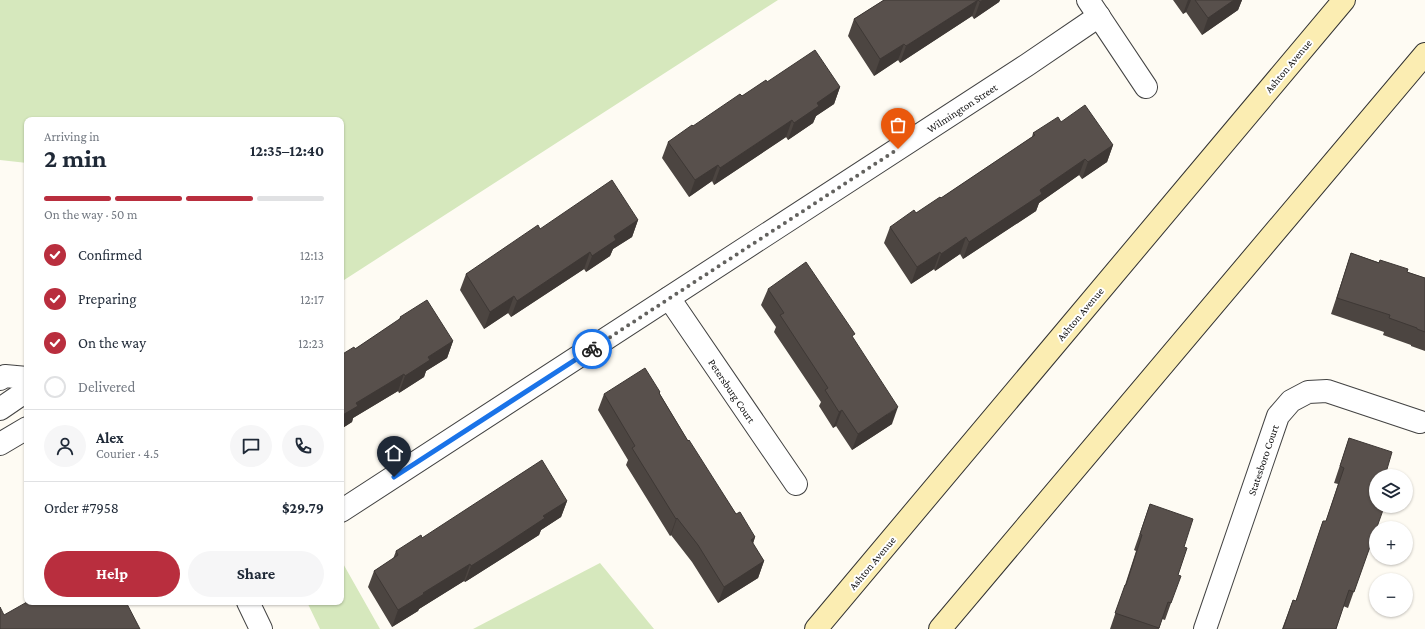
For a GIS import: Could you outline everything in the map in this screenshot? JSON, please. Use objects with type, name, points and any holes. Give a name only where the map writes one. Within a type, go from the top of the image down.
[{"type":"main road","name":"Ashton Avenue","points":[[816,629],[1344,0]]},
{"type":"main road","points":[[940,629],[1425,54]]},
{"type":"street","name":"Wilmington Street","points":[[344,509],[1027,65],[1093,8],[1146,87]]},
{"type":"street","name":"Petersburg Court","points":[[669,298],[796,484]]},
{"type":"street","points":[[0,379],[5,376],[24,378]]},
{"type":"street","name":"Statesboro Court","points":[[1205,629],[1278,416],[1291,401],[1308,392],[1327,391],[1420,422]]},
{"type":"street","points":[[0,409],[19,396],[24,395]]},
{"type":"street","points":[[0,444],[24,430]]},
{"type":"street","points":[[249,605],[261,629]]},
{"type":"green space","points":[[0,0],[778,0],[344,280],[344,117],[24,117],[24,163],[0,160]]},
{"type":"green space","points":[[600,563],[654,629],[473,629]]},
{"type":"green space","points":[[344,565],[380,629],[320,629],[308,605],[344,605]]},
{"type":"building","points":[[884,0],[978,0],[906,46],[904,44],[880,59],[854,19]]},
{"type":"building","points":[[1195,0],[1234,0],[1208,18]]},
{"type":"building","points":[[815,50],[840,87],[817,103],[819,106],[794,123],[792,120],[720,168],[718,165],[695,180],[668,142],[740,94],[742,96],[766,80],[767,82]]},
{"type":"building","points":[[1085,105],[1113,145],[1088,162],[1085,159],[1040,190],[1042,194],[969,242],[966,237],[941,254],[940,252],[917,267],[890,227],[914,210],[916,213],[940,197],[941,198],[1035,135],[1033,133],[1058,117],[1061,122]]},
{"type":"building","points":[[612,180],[638,220],[614,236],[616,240],[592,256],[590,252],[517,301],[514,296],[490,312],[466,274],[538,225],[540,229]]},
{"type":"building","points":[[1351,253],[1379,263],[1380,260],[1408,269],[1407,272],[1425,278],[1425,332],[1389,318],[1390,315],[1337,298]]},
{"type":"building","points":[[806,262],[855,334],[852,336],[898,407],[858,434],[842,410],[839,412],[825,390],[828,388],[780,315],[784,313],[768,289]]},
{"type":"building","points":[[427,300],[453,341],[428,357],[430,360],[405,376],[404,374],[356,403],[358,406],[344,414],[344,353],[354,347],[355,349],[401,318],[400,317]]},
{"type":"building","points":[[645,368],[688,441],[689,440],[736,514],[740,512],[755,537],[751,540],[764,561],[724,587],[698,545],[677,518],[676,519],[632,448],[635,446],[604,394]]},
{"type":"building","points":[[1349,438],[1392,452],[1387,469],[1369,469],[1369,513],[1382,513],[1379,521],[1369,521],[1369,550],[1354,592],[1349,590],[1336,629],[1283,629],[1293,600],[1296,601],[1323,521],[1326,521],[1344,468],[1340,466]]},
{"type":"building","points":[[542,460],[567,501],[543,516],[545,518],[498,549],[471,566],[470,564],[398,610],[374,571],[398,555],[396,551],[421,535],[422,538]]},
{"type":"building","points":[[1150,504],[1193,519],[1184,547],[1187,548],[1178,575],[1181,576],[1171,603],[1168,602],[1159,628],[1115,613],[1126,585]]},
{"type":"building","points":[[24,604],[24,605],[128,605],[140,629],[0,629],[0,607],[4,615]]},
{"type":"way so far","points":[[592,349],[898,149]]},
{"type":"route","points":[[394,477],[592,349]]}]
